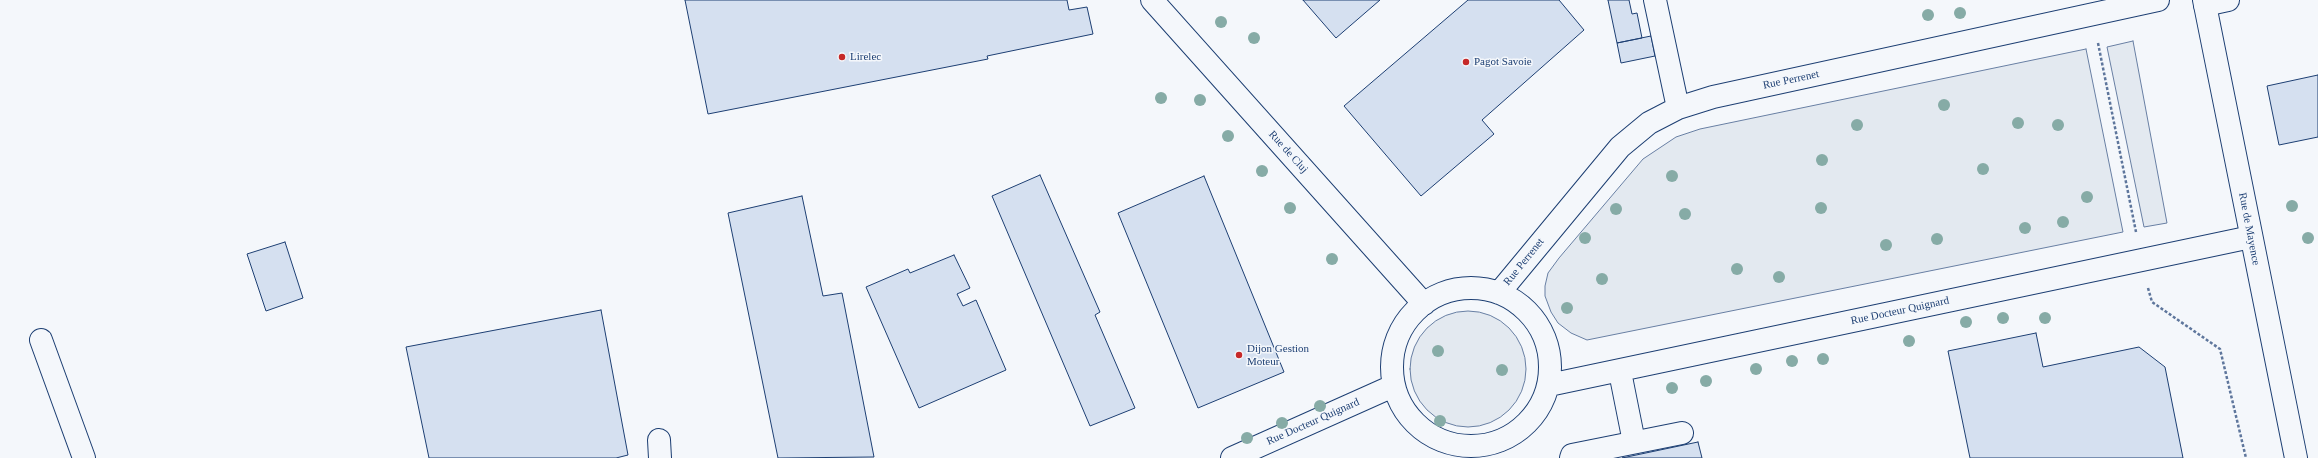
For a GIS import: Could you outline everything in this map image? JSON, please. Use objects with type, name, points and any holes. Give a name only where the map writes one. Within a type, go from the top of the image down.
[{"type":"street","name":"Rue de Cluj","points":[[1152,0],[1424,304]]},
{"type":"street","points":[[1655,0],[1678,108]]},
{"type":"street","name":"Rue Perrenet","points":[[1499,293],[1620,148],[1649,123],[1678,108],[1713,97],[2158,0]]},
{"type":"street","points":[[2204,3],[2228,0]]},
{"type":"street","name":"Rue de Mayence","points":[[2204,3],[2296,458]]},
{"type":"street","name":"Rue Docteur Quignard","points":[[1549,385],[1620,372],[2251,237]]},
{"type":"street","points":[[1478,288],[1499,293],[1519,304],[1536,320],[1546,340],[1551,362],[1549,385],[1541,406],[1527,424],[1488,452],[1440,440],[1419,428],[1403,409],[1394,386],[1391,360],[1398,334],[1413,312],[1435,296],[1456,289],[1478,288]]},
{"type":"street","points":[[41,340],[84,458]]},
{"type":"street","points":[[1620,372],[1634,442]]},
{"type":"street","name":"Rue Docteur Quignard","points":[[1232,458],[1394,386]]},
{"type":"street","points":[[1571,458],[1572,455],[1682,433]]},
{"type":"shaded area","points":[[2133,41],[2167,223],[2144,227],[2107,47]]},
{"type":"shaded area","points":[[2086,49],[2123,232],[1587,340],[1571,333],[1558,323],[1551,312],[1545,296],[1545,286],[1548,273],[1643,159],[1676,137],[1700,129]]},
{"type":"shaded area","points":[[1468,311],[1490,315],[1509,328],[1522,347],[1526,369],[1522,391],[1509,410],[1490,423],[1468,427],[1446,423],[1427,410],[1414,391],[1410,369],[1414,347],[1427,328],[1446,315]]},
{"type":"building","name":"Lirelec","points":[[685,0],[1067,0],[1069,10],[1087,7],[1093,34],[987,56],[988,59],[708,114]]},
{"type":"building","points":[[1303,0],[1380,0],[1336,38]]},
{"type":"building","points":[[1468,0],[1559,0],[1584,30],[1482,120],[1494,134],[1421,196],[1344,106]]},
{"type":"building","points":[[1608,0],[1629,0],[1632,14],[1637,13],[1642,38],[1617,43]]},
{"type":"building","points":[[1651,36],[1655,56],[1621,63],[1617,43]]},
{"type":"building","points":[[2318,75],[2318,137],[2279,145],[2267,86]]},
{"type":"building","points":[[1040,175],[1100,312],[1095,315],[1135,408],[1090,426],[992,196]]},
{"type":"building","points":[[1204,176],[1284,372],[1198,408],[1118,213]]},
{"type":"building","points":[[802,196],[823,296],[842,293],[874,457],[778,458],[728,213]]},
{"type":"building","points":[[285,242],[303,298],[266,311],[247,254]]},
{"type":"building","points":[[954,255],[970,288],[957,294],[963,306],[976,300],[1006,370],[919,408],[866,287],[908,269],[910,273]]},
{"type":"building","points":[[601,310],[628,455],[616,458],[429,458],[406,347]]},
{"type":"building","points":[[2036,333],[2043,367],[2139,347],[2165,367],[2183,458],[1970,458],[1948,351]]},
{"type":"building","points":[[1698,442],[1702,458],[1622,458]]},
{"type":"place","name":"Lirelec","points":[[842,57]]},
{"type":"place","name":"Pagot Savoie","points":[[1466,62]]},
{"type":"place","name":"Dijon Gestion Moteur","points":[[1239,355]]}]
